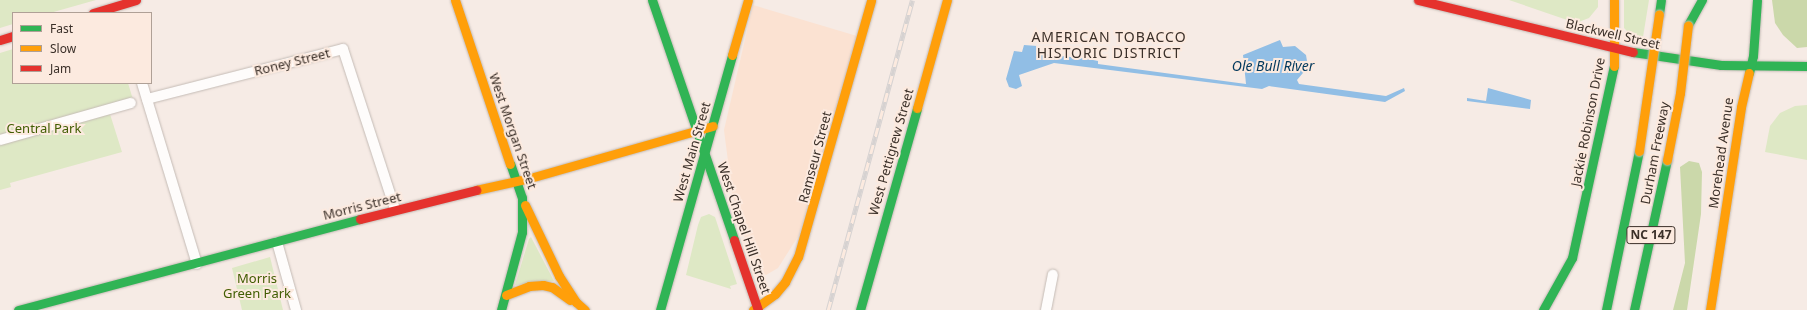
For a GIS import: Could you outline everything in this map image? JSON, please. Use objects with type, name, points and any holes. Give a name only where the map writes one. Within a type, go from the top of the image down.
[{"type":"main road","points":[[100,12],[119,9],[136,0]]},
{"type":"main road","name":"West Morgan Street","points":[[455,0],[522,198],[522,232],[501,310]]},
{"type":"main road","name":"West Chapel Hill Street","points":[[652,0],[756,309]]},
{"type":"main road","name":"West Main Street","points":[[660,310],[748,0]]},
{"type":"main road","name":"Ramseur Street","points":[[756,309],[772,297],[785,282],[798,257],[812,218],[871,0]]},
{"type":"main road","name":"West Pettigrew Street","points":[[860,310],[947,0]]},
{"type":"main road","name":"Blackwell Street","points":[[1418,0],[1615,49],[1675,61],[1807,66]]},
{"type":"main road","name":"Jackie Robinson Drive","points":[[1543,310],[1572,258],[1610,94],[1615,49],[1614,0]]},
{"type":"main road","name":"Durham Freeway","points":[[1606,310],[1638,151],[1661,0]]},
{"type":"main road","name":"Durham Freeway","points":[[1634,310],[1680,93],[1690,0]]},
{"type":"main road","points":[[1688,25],[1702,0]]},
{"type":"main road","name":"Morehead Avenue","points":[[1710,310],[1741,107],[1751,65],[1757,0]]},
{"type":"main road","points":[[0,40],[12,36]]},
{"type":"main road","name":"Morris Street","points":[[18,310],[198,264],[395,209],[516,182],[697,132],[713,126]]},
{"type":"main road","points":[[522,198],[556,270],[576,302],[584,310]]},
{"type":"main road","points":[[1599,296],[1624,223]]},
{"type":"main road","points":[[506,295],[529,286],[543,285],[552,287],[563,297],[576,302]]},
{"type":"street","name":"Roney Street","points":[[148,99],[343,49],[395,209]]},
{"type":"street","points":[[142,84],[198,264]]},
{"type":"street","points":[[0,140],[131,103]]},
{"type":"street","points":[[277,242],[296,310]]},
{"type":"street","points":[[1046,310],[1053,275]]},
{"type":"shaded area","points":[[753,5],[857,36],[799,235],[778,268],[766,275],[753,266],[732,193],[724,130]]},
{"type":"green space","points":[[0,0],[96,0],[54,12],[12,12],[12,24],[0,28]]},
{"type":"green space","points":[[1509,0],[1598,0],[1598,7],[1589,18],[1576,23]]},
{"type":"green space","points":[[1624,0],[1649,0],[1643,37],[1631,35],[1624,28]]},
{"type":"green space","points":[[1772,0],[1807,0],[1807,47],[1797,48],[1783,35],[1775,23]]},
{"type":"green space","name":"Central Park","points":[[12,49],[12,84],[128,84],[134,103],[109,111],[122,152],[10,183],[11,187],[0,190],[0,53]]},
{"type":"green space","points":[[1807,105],[1807,160],[1765,152],[1770,126],[1780,113],[1795,106]]},
{"type":"green space","points":[[1689,161],[1699,163],[1702,172],[1701,214],[1687,310],[1673,310],[1685,263],[1680,167]]},
{"type":"green space","points":[[709,214],[715,217],[737,284],[730,286],[731,289],[686,275],[701,217]]},
{"type":"green space","points":[[531,237],[554,281],[515,285],[529,239]]},
{"type":"green space","name":"Morris Green Park","points":[[270,257],[283,310],[242,310],[232,268]]},
{"type":"water","name":"Ole Bull River","points":[[1280,40],[1283,47],[1295,46],[1306,55],[1308,67],[1297,80],[1299,84],[1386,96],[1404,88],[1405,91],[1385,102],[1269,86],[1262,89],[1054,63],[1019,75],[1022,86],[1016,89],[1009,87],[1006,79],[1014,51],[1022,52],[1024,45],[1037,46],[1036,53],[1088,59],[1098,61],[1098,64],[1246,84],[1243,55]]},
{"type":"water","points":[[1488,88],[1531,100],[1530,109],[1467,101],[1467,98],[1486,101]]},
{"type":"railway","points":[[828,310],[912,0]]},
{"type":"traffic: fast","points":[[652,0],[734,240]]},
{"type":"traffic: fast","points":[[1659,14],[1661,0]]},
{"type":"traffic: fast","points":[[1688,25],[1702,0]]},
{"type":"traffic: fast","points":[[1749,73],[1753,56],[1757,0]]},
{"type":"traffic: fast","points":[[1633,52],[1721,65],[1807,66]]},
{"type":"traffic: fast","points":[[660,310],[732,55]]},
{"type":"traffic: fast","points":[[1543,310],[1572,258],[1614,66]]},
{"type":"traffic: fast","points":[[860,310],[917,108]]},
{"type":"traffic: fast","points":[[1606,310],[1639,151]]},
{"type":"traffic: fast","points":[[1634,310],[1667,160]]},
{"type":"traffic: fast","points":[[501,310],[522,232],[522,198],[510,164]]},
{"type":"traffic: fast","points":[[18,310],[360,219]]},
{"type":"traffic: slow","points":[[455,0],[510,164]]},
{"type":"traffic: slow","points":[[732,55],[748,0]]},
{"type":"traffic: slow","points":[[753,310],[775,294],[785,282],[798,257],[871,0]]},
{"type":"traffic: slow","points":[[917,108],[947,0]]},
{"type":"traffic: slow","points":[[1614,0],[1614,66]]},
{"type":"traffic: slow","points":[[1639,151],[1659,14]]},
{"type":"traffic: slow","points":[[1667,160],[1680,93],[1688,25]]},
{"type":"traffic: slow","points":[[1710,310],[1741,107],[1749,73]]},
{"type":"traffic: slow","points":[[476,190],[530,178],[713,126]]},
{"type":"traffic: slow","points":[[525,205],[559,276],[576,302],[585,310]]},
{"type":"traffic: slow","points":[[506,295],[529,286],[543,285],[552,287],[570,300]]},
{"type":"traffic: jam","points":[[96,12],[136,0]]},
{"type":"traffic: jam","points":[[1418,0],[1633,52]]},
{"type":"traffic: jam","points":[[0,40],[12,36]]},
{"type":"traffic: jam","points":[[360,219],[476,190]]},
{"type":"traffic: jam","points":[[734,240],[758,310]]},
{"type":"district","name":"AMERICAN TOBACCO HISTORIC DISTRICT","points":[[1109,46]]}]
